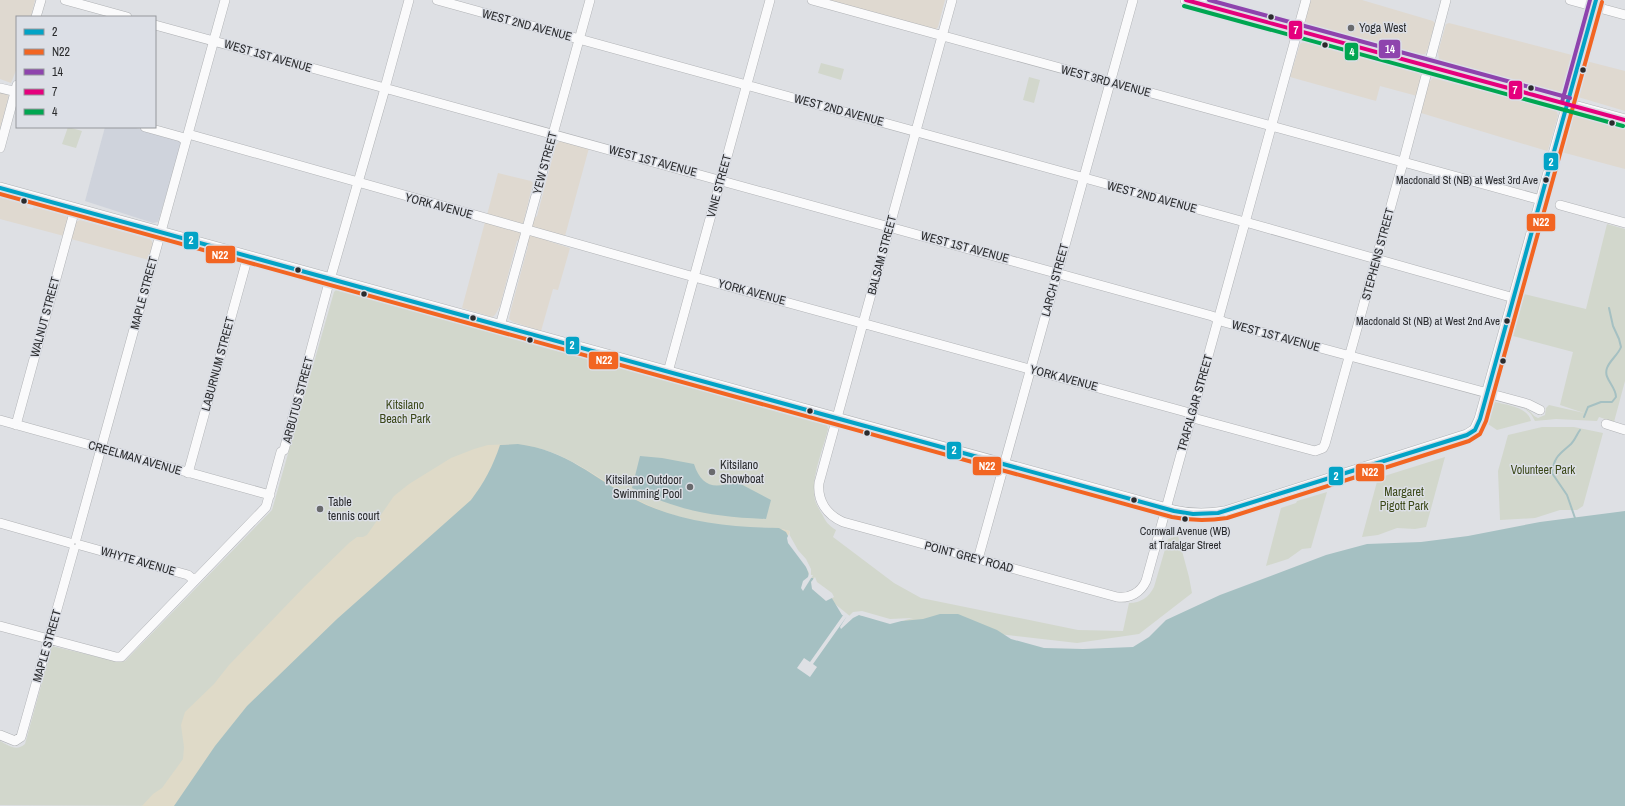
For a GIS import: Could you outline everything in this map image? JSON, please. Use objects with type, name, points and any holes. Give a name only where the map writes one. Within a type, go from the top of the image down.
[{"type":"main road","points":[[1186,0],[1625,120]]},
{"type":"main road","points":[[0,188],[1166,509],[1196,515],[1225,512],[1466,435],[1475,430],[1480,419],[1568,104]]},
{"type":"street","points":[[36,16],[41,0]]},
{"type":"street","points":[[65,0],[124,16]]},
{"type":"street","name":"MAPLE STREET","points":[[0,734],[12,741],[17,741],[21,737],[225,0]]},
{"type":"street","name":"ARBUTUS STREET","points":[[49,639],[116,657],[121,657],[266,507],[281,452],[284,450],[330,279],[409,0]]},
{"type":"street","name":"WEST 2ND AVENUE","points":[[437,0],[1245,222],[1514,298]]},
{"type":"street","name":"YEW STREET","points":[[500,326],[590,0]]},
{"type":"street","name":"VINE STREET","points":[[668,372],[770,0]]},
{"type":"street","name":"WEST 3RD AVENUE","points":[[812,0],[1541,200]]},
{"type":"street","name":"BALSAM STREET","points":[[825,509],[820,498],[819,483],[952,0]]},
{"type":"street","name":"LARCH STREET","points":[[978,560],[1133,0]]},
{"type":"street","name":"TRAFALGAR STREET","points":[[1117,597],[1125,598],[1134,594],[1144,586],[1146,581],[1306,0]]},
{"type":"street","name":"STEPHENS STREET","points":[[1315,451],[1323,448],[1325,444],[1446,0]]},
{"type":"street","points":[[1570,0],[1595,3],[1625,15]]},
{"type":"street","points":[[1568,104],[1595,3]]},
{"type":"street","name":"WEST 1ST AVENUE","points":[[156,24],[889,226],[1212,316],[1349,356],[1528,404],[1540,410]]},
{"type":"street","points":[[0,88],[16,89],[0,148]]},
{"type":"street","name":"YORK AVENUE","points":[[149,128],[358,183],[1031,369],[1186,412],[1197,419],[1315,451]]},
{"type":"street","points":[[1560,205],[1625,223]]},
{"type":"street","name":"WALNUT STREET","points":[[16,425],[75,209]]},
{"type":"street","name":"LABURNUM STREET","points":[[188,472],[248,256]]},
{"type":"street","name":"CREELMAN AVENUE","points":[[0,420],[270,495]]},
{"type":"street","points":[[1606,424],[1625,430]]},
{"type":"street","name":"POINT GREY ROAD","points":[[825,509],[832,517],[843,522],[1117,597]]},
{"type":"street","name":"WHYTE AVENUE","points":[[0,523],[188,575],[194,580]]},
{"type":"street","points":[[0,626],[49,639]]},
{"type":"shaded area","points":[[0,0],[35,0],[31,16],[16,16],[16,70],[11,83],[0,79]]},
{"type":"shaded area","points":[[827,0],[945,0],[938,27],[935,30]]},
{"type":"shaded area","points":[[1310,0],[1362,0],[1433,21],[1435,23],[1427,51],[1425,54],[1420,55],[1309,24],[1306,22],[1305,17]]},
{"type":"shaded area","points":[[1449,23],[1572,55],[1574,58],[1565,90],[1559,93],[1439,59],[1438,52],[1446,24]]},
{"type":"shaded area","points":[[1305,41],[1418,72],[1421,77],[1417,96],[1380,86],[1376,101],[1290,77],[1300,44]]},
{"type":"shaded area","points":[[1586,61],[1625,71],[1625,111],[1578,97],[1577,93]]},
{"type":"shaded area","points":[[1433,78],[1556,110],[1558,115],[1548,150],[1547,151],[1421,113],[1429,82]]},
{"type":"shaded area","points":[[0,91],[9,95],[0,129]]},
{"type":"shaded area","points":[[1575,115],[1625,128],[1625,169],[1565,153],[1561,150],[1570,120]]},
{"type":"shaded area","points":[[105,128],[136,128],[182,142],[158,222],[153,223],[85,201]]},
{"type":"shaded area","points":[[560,141],[589,148],[565,236],[533,227],[532,225],[533,219],[537,216],[556,145]]},
{"type":"shaded area","points":[[498,173],[531,181],[533,183],[523,224],[487,215]]},
{"type":"shaded area","points":[[0,197],[26,204],[27,208],[32,209],[35,206],[66,216],[68,219],[64,236],[0,219]]},
{"type":"shaded area","points":[[80,220],[149,239],[152,241],[153,245],[149,260],[71,239],[76,222]]},
{"type":"shaded area","points":[[485,222],[519,232],[521,235],[517,241],[500,306],[495,315],[492,317],[462,308]]},
{"type":"shaded area","points":[[530,235],[544,238],[548,241],[570,248],[558,290],[553,289],[541,331],[513,322],[509,319],[528,246],[527,242]]},
{"type":"green space","points":[[821,63],[844,69],[841,80],[818,73]]},
{"type":"green space","points":[[1029,77],[1040,80],[1034,103],[1023,100]]},
{"type":"green space","points":[[68,128],[82,131],[76,148],[62,144]]},
{"type":"green space","points":[[1607,224],[1625,229],[1625,381],[1614,422],[1599,417],[1597,421],[1556,419],[1535,421],[1531,414],[1524,408],[1538,418],[1545,415],[1546,408],[1549,405],[1584,413],[1560,405],[1573,352],[1513,336],[1524,294],[1586,309]]},
{"type":"green space","name":"Kitsilano Beach Park","points":[[338,288],[827,424],[828,429],[818,464],[814,483],[814,492],[816,503],[825,519],[829,525],[836,530],[833,537],[894,583],[921,598],[1078,630],[1123,631],[1129,603],[1141,601],[1150,594],[1154,587],[1168,539],[1178,536],[1192,593],[1139,634],[1077,643],[851,617],[808,582],[789,538],[790,531],[784,529],[717,525],[675,516],[636,500],[581,466],[543,449],[522,445],[500,445],[493,465],[174,806],[0,805],[0,741],[15,748],[25,744],[52,646],[119,662],[125,661],[272,510],[334,292]]},
{"type":"green space","points":[[1495,402],[1516,407],[1526,413],[1531,421],[1497,430],[1488,424]]},
{"type":"green space","name":"Volunteer Park","points":[[1542,427],[1574,427],[1603,433],[1583,506],[1577,510],[1560,510],[1535,518],[1500,520],[1498,471],[1508,435]]},
{"type":"green space","name":"Margaret Pigott Park","points":[[1445,457],[1426,527],[1415,529],[1397,528],[1378,535],[1362,537],[1378,478]]},
{"type":"green space","points":[[1327,492],[1311,548],[1302,549],[1288,559],[1266,566],[1281,508],[1296,503],[1297,501]]},
{"type":"sand","points":[[518,444],[539,448],[558,455],[630,496],[676,516],[721,526],[771,528],[790,531],[788,537],[233,806],[142,806],[153,794],[162,788],[183,759],[184,747],[181,725],[185,712],[214,684],[229,665],[305,586],[349,543],[357,537],[367,535],[394,496],[409,484],[451,458],[488,445]]},
{"type":"water","points":[[518,444],[551,452],[579,466],[634,499],[669,514],[723,525],[779,528],[786,532],[796,552],[804,560],[810,578],[813,578],[815,584],[830,595],[842,615],[847,617],[854,614],[890,621],[902,621],[923,619],[940,614],[958,614],[997,630],[1011,639],[1044,648],[1083,649],[1133,647],[1149,637],[1166,620],[1220,595],[1326,555],[1367,544],[1421,542],[1468,536],[1540,522],[1625,511],[1625,806],[174,806],[215,746],[247,706],[337,619],[471,500],[488,474],[500,445]]},
{"type":"water","name":"Kitsilano Outdoor Swimming Pool","points":[[640,456],[662,458],[694,464],[700,477],[709,484],[721,485],[735,481],[771,500],[766,519],[730,517],[697,511],[665,502],[632,488]]},
{"type":"pier","points":[[789,534],[798,550],[806,559],[811,569],[811,575],[813,575],[803,591],[801,588],[803,581],[808,577],[809,573],[788,543],[787,538]]},
{"type":"pier","points":[[815,577],[817,582],[832,593],[834,597],[826,601],[812,589],[811,582]]},
{"type":"pier","points":[[862,611],[890,619],[913,618],[890,624],[859,615],[853,618],[841,629],[840,627],[847,616],[813,664],[817,667],[810,677],[797,668],[804,658],[810,662],[844,614],[849,616],[853,612]]},
{"type":"waterway","points":[[1584,417],[1588,407],[1601,402],[1612,402],[1616,397],[1606,372],[1608,365],[1621,347],[1613,326],[1609,308]]},
{"type":"waterway","points":[[1575,518],[1567,495],[1552,473],[1556,459],[1572,442],[1580,430]]},
{"type":"transit line","name":"7","points":[[1186,0],[1625,120]]},
{"type":"transit line","name":"14","points":[[1209,0],[1570,98]]},
{"type":"transit line","name":"14","points":[[1562,102],[1590,0]]},
{"type":"transit line","name":"2","points":[[0,188],[1174,511],[1193,514],[1218,513],[1467,435],[1475,430],[1480,419],[1596,0]]},
{"type":"transit line","name":"N22","points":[[0,194],[1172,517],[1193,520],[1220,519],[1469,441],[1480,434],[1486,421],[1602,2]]},
{"type":"transit line","name":"4","points":[[1184,6],[1623,126]]},
{"type":"place","name":"Yoga West","points":[[1351,28]]},
{"type":"place","name":"Macdonald St (NB) at West 3rd Ave","points":[[1546,180]]},
{"type":"place","name":"Macdonald St (NB) at West 2nd Ave","points":[[1507,321]]},
{"type":"place","name":"Kitsilano Showboat","points":[[712,472]]},
{"type":"place","name":"Kitsilano Outdoor Swimming Pool","points":[[690,487]]},
{"type":"place","name":"Table tennis court","points":[[320,509]]},
{"type":"place","name":"Cornwall Avenue (WB) at Trafalgar Street","points":[[1185,519]]}]
